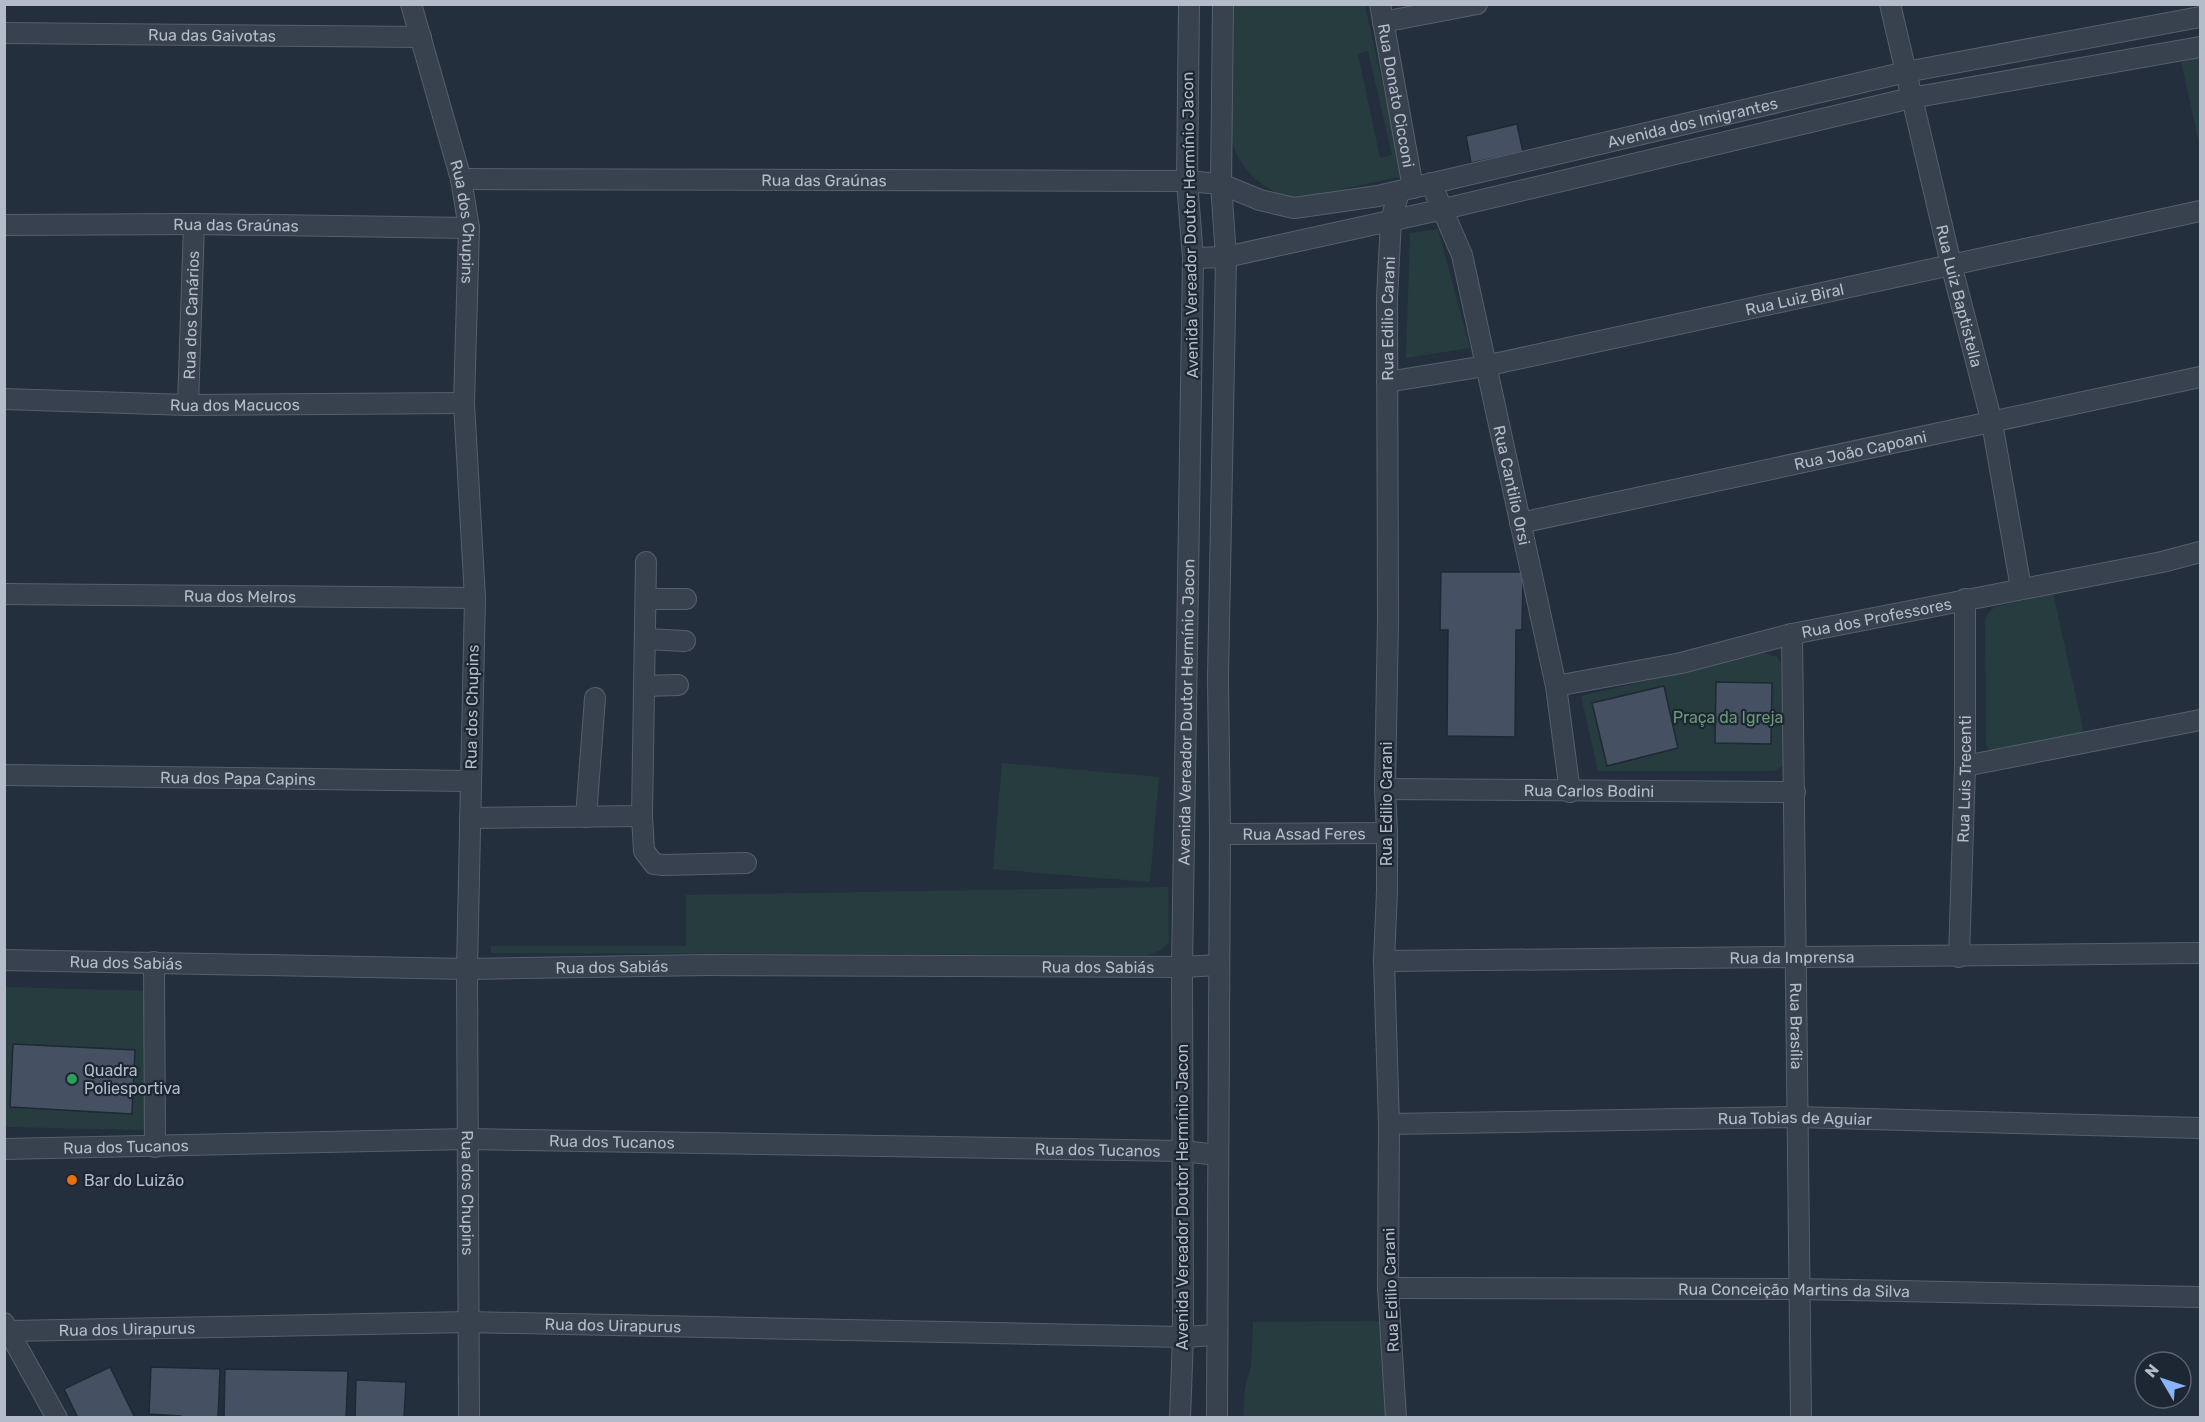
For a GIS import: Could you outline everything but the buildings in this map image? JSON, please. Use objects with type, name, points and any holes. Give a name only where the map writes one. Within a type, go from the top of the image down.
[{"type":"street","name":"Rua dos Chupins","points":[[411,4],[461,179],[469,228],[464,403],[475,598],[468,969],[469,1418]]},
{"type":"street","name":"Avenida Vereador Doutor Hermínio Jacon","points":[[1180,1418],[1183,1337],[1182,967],[1193,258],[1187,181],[1189,4]]},
{"type":"street","name":"Avenida Vereador Doutor Hermínio Jacon","points":[[1217,1418],[1220,834],[1218,678],[1226,257],[1221,184],[1224,4]]},
{"type":"street","points":[[1382,13],[1477,4]]},
{"type":"street","name":"Rua Luiz Baptistella","points":[[1890,4],[1951,264],[1992,423],[2021,588]]},
{"type":"street","name":"Rua Donato Cicconi","points":[[1382,13],[1414,188]]},
{"type":"street","name":"Avenida dos Imigrantes","points":[[1187,181],[1221,184],[1260,200],[1294,208],[1414,188],[1906,72],[2200,17]]},
{"type":"street","name":"Rua das Gaivotas","points":[[4,33],[421,38]]},
{"type":"street","name":"Avenida dos Imigrantes","points":[[1193,258],[1226,257],[1444,209],[1911,98],[2200,47]]},
{"type":"street","name":"Rua das Graúnas","points":[[461,179],[1187,181]]},
{"type":"street","name":"Rua Cantilio Orsi","points":[[1414,188],[1444,209],[1462,255],[1556,686],[1570,792]]},
{"type":"street","name":"Rua Edilio Carani","points":[[1396,1418],[1388,1288],[1389,1124],[1384,961],[1388,620],[1387,298],[1391,220],[1414,188]]},
{"type":"street","name":"Rua Luiz Biral","points":[[1387,382],[1485,366],[2200,211]]},
{"type":"street","name":"Rua das Graúnas","points":[[4,225],[194,224],[469,228]]},
{"type":"street","name":"Rua dos Canários","points":[[188,405],[194,224]]},
{"type":"street","name":"Rua João Capoani","points":[[1520,523],[2200,377]]},
{"type":"street","name":"Rua dos Macucos","points":[[4,399],[188,405],[464,403]]},
{"type":"street","name":"Rua dos Professores","points":[[1556,686],[1682,663],[1792,634],[2162,562],[2200,552]]},
{"type":"street","points":[[646,562],[642,816],[644,851],[654,864],[747,863]]},
{"type":"street","name":"Rua dos Melros","points":[[4,594],[475,598]]},
{"type":"street","points":[[646,599],[686,599]]},
{"type":"street","name":"Rua Luis Trecenti","points":[[1959,957],[1965,766],[1965,599]]},
{"type":"street","name":"Rua Brasília","points":[[1792,634],[1801,1418]]},
{"type":"street","points":[[645,639],[685,641]]},
{"type":"street","points":[[644,686],[678,685]]},
{"type":"street","points":[[586,818],[595,698]]},
{"type":"street","points":[[1965,766],[2200,720]]},
{"type":"street","name":"Rua dos Papa Capins","points":[[4,775],[470,781]]},
{"type":"street","name":"Rua Carlos Bodini","points":[[1385,789],[1794,792]]},
{"type":"street","points":[[470,818],[642,816]]},
{"type":"street","name":"Rua Assad Feres","points":[[1220,834],[1387,833]]},
{"type":"street","name":"Rua da Imprensa","points":[[1384,961],[2200,953]]},
{"type":"street","name":"Rua dos Sabiás","points":[[4,960],[468,969],[706,965],[1182,967],[1219,965]]},
{"type":"street","points":[[154,962],[155,1147]]},
{"type":"street","name":"Rua Tobias de Aguiar","points":[[1389,1124],[1796,1117],[2200,1128]]},
{"type":"street","name":"Rua dos Tucanos","points":[[4,1149],[468,1138],[1183,1151],[1218,1155]]},
{"type":"street","name":"Rua Conceição Martins da Silva","points":[[1388,1288],[1799,1289],[2200,1297]]},
{"type":"street","name":"Rua dos Uirapurus","points":[[7,1327],[468,1322],[1183,1337],[1216,1335]]},
{"type":"street","points":[[7,1327],[57,1418]]},
{"type":"green space","points":[[1231,5],[1365,5],[1403,176],[1307,197],[1280,194],[1257,181],[1248,171],[1234,148],[1230,135]],"holes":[[[1368,51],[1392,155],[1380,158],[1358,54]]]},
{"type":"green space","points":[[2200,52],[2200,148],[2180,56]]},
{"type":"green space","points":[[1438,229],[1470,348],[1406,358],[1410,233]]},
{"type":"green space","points":[[2053,593],[2084,733],[1990,751],[1986,746],[1985,619],[1995,607]]},
{"type":"green space","name":"Praça da Igreja","points":[[1764,653],[1777,657],[1782,666],[1783,766],[1774,771],[1598,771],[1581,696]]},
{"type":"green space","points":[[1002,763],[1159,777],[1150,882],[993,869]]},
{"type":"green space","points":[[1168,887],[1169,942],[1161,950],[1148,955],[491,953],[491,946],[686,946],[686,895]]},
{"type":"green space","points":[[5,987],[150,991],[148,1130],[5,1127]]},
{"type":"green space","points":[[1384,1321],[1391,1417],[1243,1418],[1245,1388],[1251,1366],[1253,1322]]},
{"type":"place","name":"Quadra Poliesportiva","points":[[72,1079]]},
{"type":"place","name":"Bar do Luizão","points":[[72,1180]]}]
